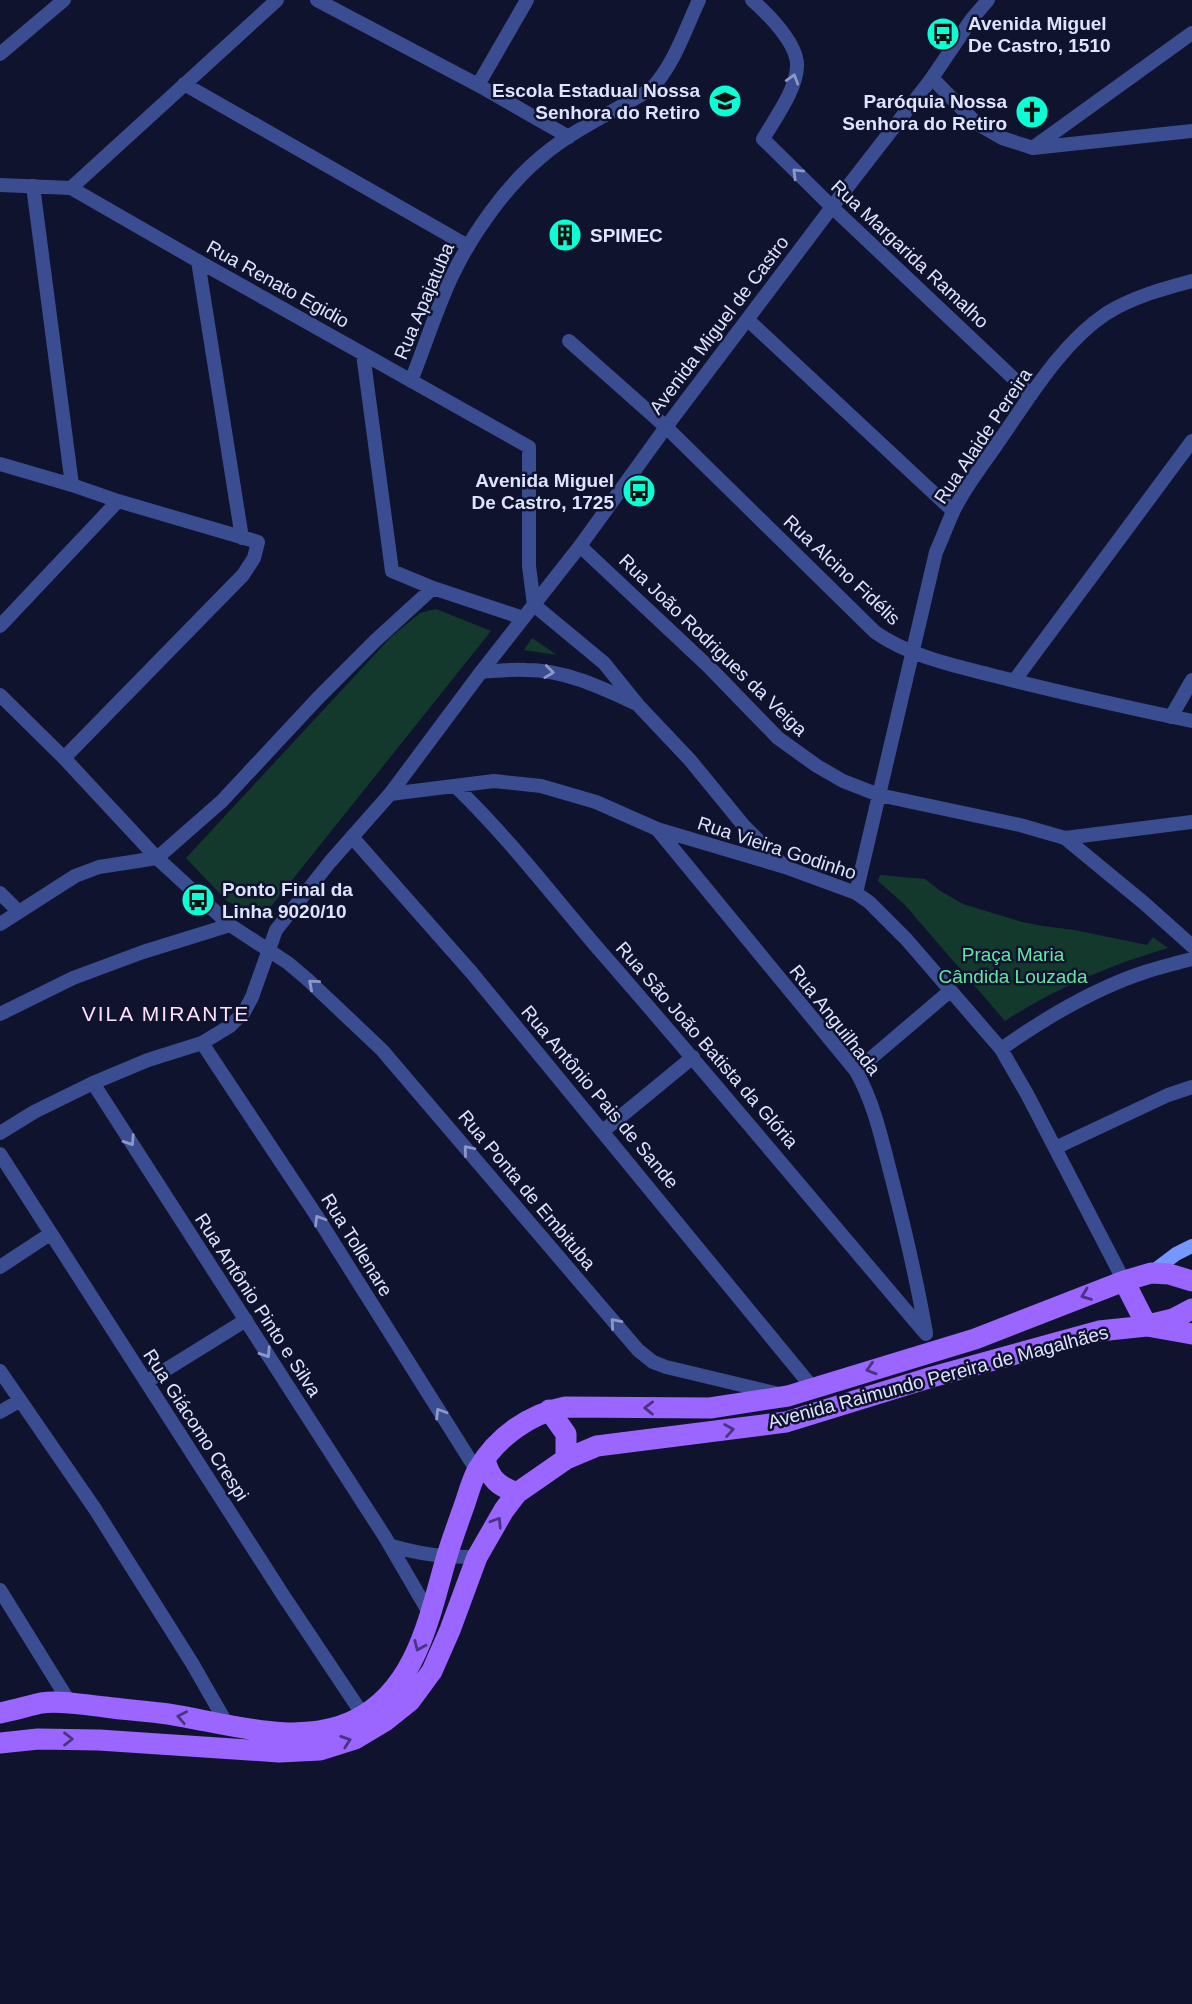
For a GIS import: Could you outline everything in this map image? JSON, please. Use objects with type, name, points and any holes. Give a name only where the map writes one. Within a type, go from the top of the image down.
[{"type":"main road","points":[[1151,1273],[1176,1254],[1192,1246]]},
{"type":"main road","name":"Avenida Raimundo Pereira de Magalhães","points":[[0,1713],[43,1703],[70,1703],[169,1714],[260,1732],[327,1729],[353,1721],[377,1706],[394,1690],[412,1661],[431,1616],[446,1557],[481,1465],[507,1434],[525,1421],[549,1410],[565,1407],[710,1408],[788,1396],[930,1342],[975,1339],[1151,1273],[1169,1274],[1192,1281]]},
{"type":"main road","points":[[1124,1281],[1147,1325],[1173,1319],[1192,1309]]},
{"type":"main road","name":"Avenida Raimundo Pereira de Magalhães","points":[[0,1743],[38,1739],[99,1740],[279,1752],[320,1749],[355,1739],[385,1721],[410,1701],[432,1671],[477,1557],[499,1519],[517,1493],[566,1460],[597,1446],[786,1422],[932,1377],[1099,1331],[1147,1325],[1192,1335]]},
{"type":"main road","points":[[549,1410],[566,1434],[566,1460]]},
{"type":"main road","points":[[481,1465],[498,1485],[517,1493]]},
{"type":"street","points":[[0,54],[64,0]]},
{"type":"street","points":[[71,188],[277,0]]},
{"type":"street","points":[[317,0],[569,136]]},
{"type":"street","points":[[478,85],[527,0]]},
{"type":"street","name":"Rua Apajatuba","points":[[411,381],[452,277],[468,246],[497,205],[527,169],[569,136],[651,89],[671,60],[699,0]]},
{"type":"street","name":"Rua Margarida Ramalho","points":[[752,0],[787,39],[794,51],[797,65],[796,77],[763,139],[1031,395]]},
{"type":"street","name":"Avenida Miguel de Castro","points":[[0,1133],[34,1112],[93,1083],[148,1060],[202,1043],[230,1026],[244,1012],[276,930],[352,836],[390,794],[580,546],[666,427],[932,78],[971,20],[988,0]]},
{"type":"street","points":[[1033,148],[1192,33]]},
{"type":"street","points":[[932,78],[976,123],[1002,138],[1033,148],[1192,131]]},
{"type":"street","points":[[184,84],[468,246]]},
{"type":"street","name":"Rua Renato Egidio","points":[[0,185],[71,188],[529,447],[529,566],[534,605]]},
{"type":"street","points":[[33,186],[72,485]]},
{"type":"street","points":[[198,261],[242,538]]},
{"type":"street","name":"Rua Alaide Pereira","points":[[856,894],[936,552],[953,511],[1031,395],[1067,348],[1105,314],[1148,293],[1192,281]]},
{"type":"street","points":[[748,320],[953,511]]},
{"type":"street","name":"Rua Alcino Fidélis","points":[[569,341],[666,427],[887,641],[913,653],[1014,681],[1192,721]]},
{"type":"street","name":"Rua Apajatuba","points":[[363,354],[392,571],[433,588]]},
{"type":"street","points":[[1014,681],[1192,442]]},
{"type":"street","points":[[0,464],[258,542],[254,558],[243,575],[64,758]]},
{"type":"street","points":[[0,626],[118,501]]},
{"type":"street","name":"Rua João Rodrigues da Veiga","points":[[580,546],[710,668],[778,738],[817,766],[843,781],[879,795],[1020,825],[1065,838],[1192,946]]},
{"type":"street","points":[[0,924],[75,876],[99,867],[157,858],[222,801],[318,698],[433,588],[523,618]]},
{"type":"street","points":[[534,605],[604,663],[744,826],[785,867]]},
{"type":"street","points":[[481,672],[527,670],[562,674],[638,705]]},
{"type":"street","points":[[1171,717],[1192,680]]},
{"type":"street","name":"Rua Ponta de Embituba","points":[[0,695],[64,758],[157,858],[230,925],[307,979],[382,1050],[638,1350],[653,1362],[666,1367],[788,1396]]},
{"type":"street","name":"Rua Vieira Godinho","points":[[390,794],[494,781],[541,786],[596,802],[657,829],[785,867],[856,894],[869,902],[907,940],[1001,1049],[1124,1281]]},
{"type":"street","name":"Rua São João Batista da Glória","points":[[454,786],[512,844],[930,1342]]},
{"type":"street","points":[[1065,838],[1192,822]]},
{"type":"street","name":"Rua Anguilhada","points":[[657,829],[856,1071],[877,1122],[912,1258],[930,1342]]},
{"type":"street","name":"Rua Antônio Pais de Sande","points":[[352,836],[472,973],[812,1387]]},
{"type":"street","points":[[0,892],[19,912]]},
{"type":"street","points":[[0,1014],[74,978],[143,952],[230,925]]},
{"type":"street","points":[[1001,1049],[1033,1027],[1092,994],[1143,973],[1192,959]]},
{"type":"street","points":[[856,1071],[950,991]]},
{"type":"street","name":"Rua Tollenare","points":[[202,1043],[481,1465]]},
{"type":"street","points":[[603,1131],[692,1057]]},
{"type":"street","name":"Rua Antônio Pinto e Silva","points":[[93,1083],[392,1546],[431,1616]]},
{"type":"street","points":[[1055,1148],[1192,1087]]},
{"type":"street","name":"Rua Giácomo Crespi","points":[[0,1154],[363,1716]]},
{"type":"street","points":[[0,1267],[50,1234]]},
{"type":"street","points":[[146,1382],[246,1320]]},
{"type":"street","points":[[0,1371],[102,1521],[192,1663],[228,1726]]},
{"type":"street","points":[[0,1412],[19,1401]]},
{"type":"street","points":[[392,1546],[425,1555],[477,1557]]},
{"type":"street","points":[[0,1590],[70,1703]]},
{"type":"green space","points":[[436,609],[491,631],[269,909],[254,916],[227,901],[186,858],[391,637],[420,613]]},
{"type":"green space","points":[[532,638],[557,655],[524,650]]},
{"type":"green space","name":"Praça Maria Cândida Louzada","points":[[880,875],[925,879],[963,904],[1022,922],[1147,945],[1153,937],[1168,948],[1084,978],[1005,1021],[905,905],[878,881]]},
{"type":"place","name":"Avenida Miguel De Castro, 1510","points":[[943,34]]},
{"type":"place","name":"Escola Estadual Nossa Senhora do Retiro","points":[[725,101]]},
{"type":"place","name":"Paróquia Nossa Senhora do Retiro","points":[[1032,112]]},
{"type":"place","name":"SPIMEC","points":[[565,235]]},
{"type":"place","name":"Avenida Miguel De Castro, 1725","points":[[639,491]]},
{"type":"place","name":"Ponto Final da Linha 9020/10","points":[[198,900]]},
{"type":"district","name":"VILA MIRANTE","points":[[166,1013]]}]
